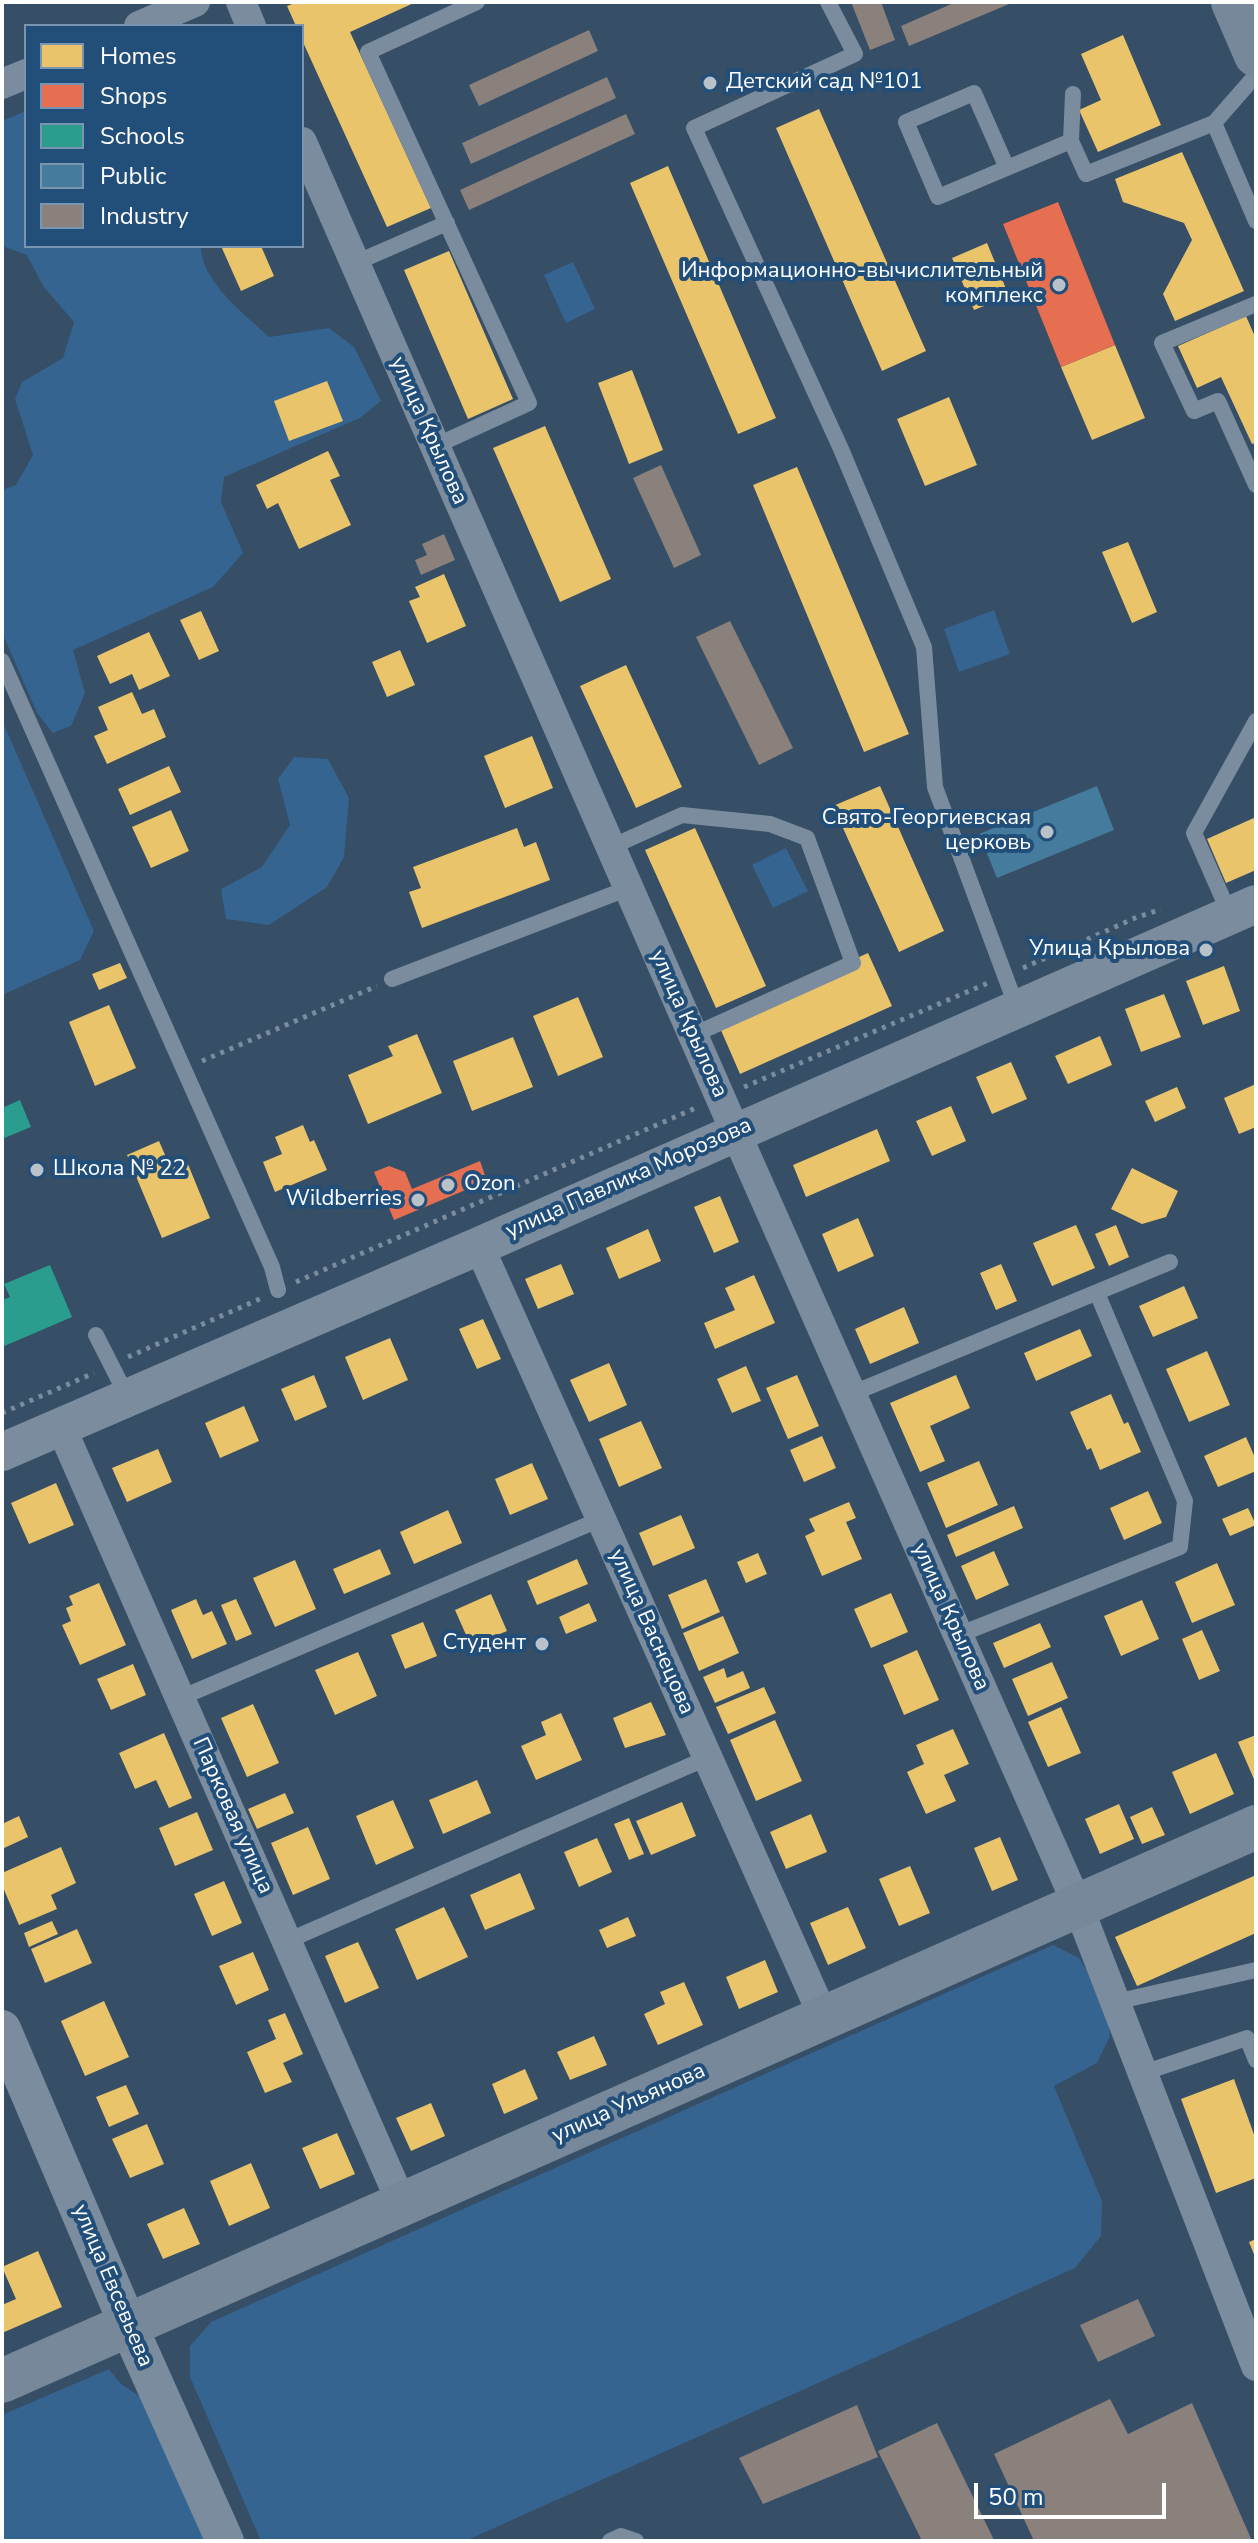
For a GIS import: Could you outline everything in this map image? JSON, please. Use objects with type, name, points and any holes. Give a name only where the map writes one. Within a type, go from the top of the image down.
[{"type":"main road","points":[[1233,2],[1256,55]]},
{"type":"main road","name":"улица Ульянова","points":[[2,2381],[1256,1827]]},
{"type":"street","points":[[144,24],[195,2]]},
{"type":"street","points":[[241,2],[250,24]]},
{"type":"street","points":[[2,84],[24,75]]},
{"type":"street","name":"улица Крылова","points":[[304,147],[1078,1906],[1256,2366]]},
{"type":"street","name":"улица Павлика Морозова","points":[[2,1452],[61,1427],[120,1381],[479,1246],[728,1114],[1011,992],[1243,910]]},
{"type":"street","name":"улица Васнецова","points":[[479,1246],[824,2018]]},
{"type":"street","name":"Парковая улица","points":[[61,1427],[402,2204]]},
{"type":"street","name":"улица Евсевьева","points":[[2,2029],[128,2325],[225,2541]]},
{"type":"lane","points":[[435,446],[529,403],[368,52],[477,2]]},
{"type":"lane","points":[[828,2],[855,54],[694,128],[841,449],[924,647],[935,787],[1011,992]]},
{"type":"lane","points":[[1073,94],[1071,141],[1086,174],[1214,123],[1256,75]]},
{"type":"lane","points":[[1007,168],[974,93],[906,122],[938,197],[1007,168],[1071,141]]},
{"type":"lane","points":[[1214,123],[1256,221]]},
{"type":"lane","points":[[355,263],[447,223]]},
{"type":"lane","points":[[1256,304],[1162,343],[1194,411],[1218,401],[1256,485]]},
{"type":"lane","points":[[2,661],[272,1267],[278,1290]]},
{"type":"lane","points":[[1243,910],[1194,833],[1256,721]]},
{"type":"lane","points":[[611,847],[682,815],[770,824],[807,838],[853,963],[693,1035]]},
{"type":"lane","points":[[392,979],[629,888]]},
{"type":"lane","points":[[851,1394],[1170,1262]]},
{"type":"lane","points":[[958,1635],[1180,1547],[1185,1501],[1097,1293]]},
{"type":"lane","points":[[96,1335],[120,1381]]},
{"type":"lane","points":[[180,1698],[601,1519]]},
{"type":"lane","points":[[287,1941],[707,1758]]},
{"type":"lane","points":[[1115,2002],[1256,1970]]},
{"type":"lane","points":[[1143,2073],[1247,2038],[1256,2060]]},
{"type":"lane","points":[[610,2541],[621,2536],[636,2541]]},
{"type":"path","points":[[2,1413],[120,1381],[278,1290],[728,1114],[1011,992],[1135,918],[1163,908]]},
{"type":"path","points":[[184,1069],[392,979]]},
{"type":"shaded area","points":[[24,112],[24,248],[201,248],[208,272],[216,284],[269,337],[329,328],[354,347],[381,401],[360,418],[224,477],[221,502],[243,553],[213,587],[73,650],[85,693],[71,726],[53,733],[37,713],[2,632],[2,490],[16,485],[33,455],[15,399],[22,382],[63,358],[74,322],[43,286],[27,255],[2,246],[2,121]]},
{"type":"shaded area","points":[[573,262],[595,309],[566,323],[544,275]]},
{"type":"shaded area","points":[[994,610],[1010,654],[959,672],[944,629]]},
{"type":"shaded area","points":[[2,720],[94,931],[80,960],[2,995]]},
{"type":"shaded area","points":[[294,757],[328,759],[349,798],[344,857],[327,887],[269,925],[226,919],[221,889],[262,867],[290,825],[278,779]]},
{"type":"shaded area","points":[[786,848],[808,891],[773,908],[752,865]]},
{"type":"shaded area","points":[[1053,1945],[1079,1958],[1106,2001],[1110,2036],[1097,2063],[1054,2086],[1102,2201],[1101,2236],[1075,2268],[465,2541],[261,2541],[190,2377],[190,2346],[211,2322]]},
{"type":"shaded area","points":[[109,2369],[121,2384],[150,2403],[211,2541],[2,2541],[2,2415]]},
{"type":"building: Homes","points":[[297,2],[416,2],[350,32],[431,208],[387,227],[304,44],[304,24],[295,24],[287,6]]},
{"type":"building: Homes","points":[[1123,35],[1161,125],[1098,152],[1079,110],[1101,100],[1081,54]]},
{"type":"building: Homes","points":[[819,109],[926,351],[882,371],[776,128]]},
{"type":"building: Homes","points":[[1182,152],[1244,291],[1175,321],[1163,294],[1192,240],[1184,223],[1123,202],[1115,179]]},
{"type":"building: Homes","points":[[668,166],[776,418],[738,434],[630,183]]},
{"type":"building: Homes","points":[[987,243],[1009,296],[974,310],[952,258]]},
{"type":"building: Homes","points":[[222,248],[262,248],[274,276],[241,291]]},
{"type":"building: Homes","points":[[449,251],[513,399],[468,419],[404,270]]},
{"type":"building: Homes","points":[[1246,316],[1256,339],[1256,443],[1252,444],[1221,377],[1197,388],[1178,346]]},
{"type":"building: Homes","points":[[1115,345],[1145,418],[1092,440],[1061,367]]},
{"type":"building: Homes","points":[[632,370],[663,450],[629,464],[598,383]]},
{"type":"building: Homes","points":[[327,381],[343,421],[289,441],[274,401]]},
{"type":"building: Homes","points":[[949,397],[977,465],[925,486],[897,419]]},
{"type":"building: Homes","points":[[545,426],[611,579],[560,602],[493,448]]},
{"type":"building: Homes","points":[[328,451],[340,476],[330,480],[351,525],[299,549],[278,503],[267,509],[256,485]]},
{"type":"building: Homes","points":[[797,467],[909,734],[864,752],[753,485]]},
{"type":"building: Homes","points":[[1128,542],[1157,612],[1132,623],[1102,552]]},
{"type":"building: Homes","points":[[444,574],[466,626],[427,643],[409,601],[420,597],[415,587]]},
{"type":"building: Homes","points":[[201,611],[219,651],[199,660],[180,620]]},
{"type":"building: Homes","points":[[149,632],[170,676],[139,690],[132,674],[110,684],[97,656]]},
{"type":"building: Homes","points":[[400,650],[415,685],[387,697],[372,662]]},
{"type":"building: Homes","points":[[626,665],[682,787],[636,808],[580,686]]},
{"type":"building: Homes","points":[[132,692],[142,714],[154,709],[166,737],[107,764],[94,736],[108,730],[98,707]]},
{"type":"building: Homes","points":[[532,736],[553,788],[505,808],[484,756]]},
{"type":"building: Homes","points":[[169,766],[181,792],[130,815],[118,789]]},
{"type":"building: Homes","points":[[880,786],[944,931],[899,952],[833,806]]},
{"type":"building: Homes","points":[[171,810],[189,851],[151,868],[132,827]]},
{"type":"building: Homes","points":[[1256,817],[1256,870],[1226,883],[1207,839]]},
{"type":"building: Homes","points":[[517,828],[524,847],[536,842],[550,880],[422,928],[409,892],[421,888],[413,867]]},
{"type":"building: Homes","points":[[695,828],[766,986],[716,1008],[645,850]]},
{"type":"building: Homes","points":[[868,953],[892,1006],[740,1074],[717,1021]]},
{"type":"building: Homes","points":[[120,963],[127,978],[99,990],[92,974]]},
{"type":"building: Homes","points":[[1224,966],[1240,1011],[1203,1025],[1186,981]]},
{"type":"building: Homes","points":[[1164,994],[1181,1037],[1141,1052],[1125,1009]]},
{"type":"building: Homes","points":[[578,997],[603,1057],[558,1076],[533,1016]]},
{"type":"building: Homes","points":[[109,1005],[136,1068],[95,1086],[69,1022]]},
{"type":"building: Homes","points":[[417,1034],[442,1093],[368,1124],[348,1075],[393,1056],[388,1046]]},
{"type":"building: Homes","points":[[1100,1036],[1112,1065],[1068,1084],[1055,1056]]},
{"type":"building: Homes","points":[[513,1037],[533,1087],[472,1111],[453,1061]]},
{"type":"building: Homes","points":[[1011,1062],[1027,1099],[992,1114],[976,1077]]},
{"type":"building: Homes","points":[[1256,1084],[1256,1127],[1239,1134],[1224,1098]]},
{"type":"building: Homes","points":[[1177,1087],[1186,1108],[1155,1122],[1145,1101]]},
{"type":"building: Homes","points":[[951,1106],[966,1141],[932,1156],[916,1121]]},
{"type":"building: Homes","points":[[303,1125],[310,1142],[314,1140],[327,1170],[275,1192],[263,1162],[282,1154],[275,1137]]},
{"type":"building: Homes","points":[[877,1129],[890,1161],[806,1197],[793,1165]]},
{"type":"building: Homes","points":[[159,1141],[169,1164],[185,1157],[210,1218],[162,1238],[127,1155]]},
{"type":"building: Homes","points":[[1132,1168],[1178,1191],[1166,1217],[1142,1224],[1111,1209]]},
{"type":"building: Homes","points":[[720,1196],[739,1242],[714,1253],[694,1207]]},
{"type":"building: Homes","points":[[858,1218],[874,1256],[838,1272],[822,1234]]},
{"type":"building: Homes","points":[[1076,1225],[1095,1268],[1052,1286],[1033,1243]]},
{"type":"building: Homes","points":[[1116,1225],[1129,1257],[1109,1266],[1095,1234]]},
{"type":"building: Homes","points":[[648,1229],[661,1261],[619,1279],[606,1248]]},
{"type":"building: Homes","points":[[561,1264],[574,1294],[538,1309],[525,1279]]},
{"type":"building: Homes","points":[[1001,1264],[1017,1301],[996,1310],[980,1273]]},
{"type":"building: Homes","points":[[754,1275],[775,1323],[715,1349],[704,1323],[735,1310],[725,1288]]},
{"type":"building: Homes","points":[[1184,1286],[1198,1318],[1153,1337],[1139,1306]]},
{"type":"building: Homes","points":[[904,1307],[919,1343],[870,1364],[855,1329]]},
{"type":"building: Homes","points":[[483,1319],[501,1359],[477,1369],[459,1329]]},
{"type":"building: Homes","points":[[1080,1329],[1092,1356],[1036,1381],[1024,1353]]},
{"type":"building: Homes","points":[[390,1338],[408,1380],[363,1400],[345,1357]]},
{"type":"building: Homes","points":[[1207,1351],[1230,1405],[1189,1422],[1166,1369]]},
{"type":"building: Homes","points":[[609,1363],[627,1405],[589,1422],[570,1380]]},
{"type":"building: Homes","points":[[746,1366],[761,1401],[732,1413],[717,1379]]},
{"type":"building: Homes","points":[[314,1375],[327,1407],[295,1421],[281,1389]]},
{"type":"building: Homes","points":[[797,1375],[819,1426],[788,1439],[766,1388]]},
{"type":"building: Homes","points":[[956,1375],[970,1408],[930,1426],[945,1461],[920,1472],[890,1403]]},
{"type":"building: Homes","points":[[1111,1394],[1141,1452],[1100,1470],[1070,1412]]},
{"type":"building: Homes","points":[[244,1406],[259,1441],[220,1458],[205,1423]]},
{"type":"building: Homes","points":[[641,1421],[662,1468],[619,1487],[599,1439]]},
{"type":"building: Homes","points":[[822,1436],[836,1468],[804,1482],[790,1450]]},
{"type":"building: Homes","points":[[1246,1437],[1256,1460],[1256,1471],[1218,1487],[1204,1456]]},
{"type":"building: Homes","points":[[158,1449],[172,1482],[127,1502],[112,1468]]},
{"type":"building: Homes","points":[[979,1461],[998,1505],[946,1528],[927,1483]]},
{"type":"building: Homes","points":[[532,1463],[548,1499],[510,1515],[495,1479]]},
{"type":"building: Homes","points":[[56,1483],[74,1525],[29,1544],[11,1503]]},
{"type":"building: Homes","points":[[1148,1491],[1162,1523],[1124,1540],[1110,1508]]},
{"type":"building: Homes","points":[[849,1502],[856,1518],[846,1522],[862,1559],[822,1576],[805,1536],[815,1531],[809,1519]]},
{"type":"building: Homes","points":[[1014,1506],[1023,1528],[956,1557],[947,1535]]},
{"type":"building: Homes","points":[[1248,1508],[1256,1525],[1230,1536],[1222,1519]]},
{"type":"building: Homes","points":[[448,1510],[462,1543],[414,1564],[400,1532]]},
{"type":"building: Homes","points":[[681,1515],[695,1548],[653,1566],[639,1533]]},
{"type":"building: Homes","points":[[380,1549],[391,1574],[344,1594],[333,1569]]},
{"type":"building: Homes","points":[[994,1551],[1009,1585],[976,1600],[961,1566]]},
{"type":"building: Homes","points":[[758,1553],[767,1574],[746,1583],[737,1562]]},
{"type":"building: Homes","points":[[577,1559],[588,1584],[537,1605],[527,1581]]},
{"type":"building: Homes","points":[[295,1560],[316,1609],[275,1627],[253,1578]]},
{"type":"building: Homes","points":[[1217,1563],[1235,1605],[1192,1623],[1175,1582]]},
{"type":"building: Homes","points":[[706,1579],[720,1612],[682,1629],[668,1595]]},
{"type":"building: Homes","points":[[99,1583],[126,1645],[80,1665],[62,1625],[71,1621],[66,1608],[73,1605],[69,1596]]},
{"type":"building: Homes","points":[[891,1593],[908,1632],[871,1648],[854,1609]]},
{"type":"building: Homes","points":[[491,1594],[507,1631],[471,1646],[455,1610]]},
{"type":"building: Homes","points":[[196,1599],[203,1615],[212,1611],[227,1644],[192,1659],[171,1610]]},
{"type":"building: Homes","points":[[236,1599],[252,1634],[236,1641],[221,1605]]},
{"type":"building: Homes","points":[[1142,1600],[1159,1639],[1121,1656],[1104,1616]]},
{"type":"building: Homes","points":[[589,1603],[597,1621],[566,1634],[559,1617]]},
{"type":"building: Homes","points":[[723,1616],[739,1653],[699,1671],[683,1633]]},
{"type":"building: Homes","points":[[423,1622],[437,1656],[405,1669],[391,1635]]},
{"type":"building: Homes","points":[[1040,1623],[1051,1647],[1004,1668],[993,1643]]},
{"type":"building: Homes","points":[[1202,1630],[1220,1671],[1199,1680],[1182,1639]]},
{"type":"building: Homes","points":[[917,1650],[939,1700],[904,1715],[883,1665]]},
{"type":"building: Homes","points":[[358,1652],[377,1696],[335,1715],[315,1670]]},
{"type":"building: Homes","points":[[1052,1662],[1068,1698],[1028,1716],[1012,1679]]},
{"type":"building: Homes","points":[[133,1664],[146,1695],[111,1710],[97,1679]]},
{"type":"building: Homes","points":[[724,1668],[727,1678],[743,1671],[750,1688],[715,1703],[703,1677]]},
{"type":"building: Homes","points":[[764,1687],[776,1713],[728,1734],[716,1707]]},
{"type":"building: Homes","points":[[651,1702],[666,1735],[625,1748],[613,1718]]},
{"type":"building: Homes","points":[[253,1704],[279,1763],[247,1777],[221,1718]]},
{"type":"building: Homes","points":[[1061,1707],[1081,1753],[1048,1767],[1028,1722]]},
{"type":"building: Homes","points":[[561,1713],[582,1760],[536,1780],[521,1746],[546,1735],[541,1722]]},
{"type":"building: Homes","points":[[775,1720],[802,1781],[756,1801],[730,1740]]},
{"type":"building: Homes","points":[[953,1729],[969,1764],[944,1775],[956,1801],[926,1814],[907,1772],[924,1764],[916,1745]]},
{"type":"building: Homes","points":[[164,1733],[192,1798],[169,1808],[156,1780],[135,1789],[119,1753]]},
{"type":"building: Homes","points":[[1256,1735],[1256,1784],[1238,1742]]},
{"type":"building: Homes","points":[[1216,1753],[1234,1794],[1190,1814],[1172,1772]]},
{"type":"building: Homes","points":[[477,1780],[491,1813],[443,1834],[429,1800]]},
{"type":"building: Homes","points":[[285,1793],[294,1813],[257,1829],[248,1809]]},
{"type":"building: Homes","points":[[393,1800],[414,1848],[376,1865],[356,1816]]},
{"type":"building: Homes","points":[[682,1802],[696,1836],[651,1855],[636,1821]]},
{"type":"building: Homes","points":[[1119,1804],[1134,1839],[1100,1854],[1085,1819]]},
{"type":"building: Homes","points":[[1152,1807],[1165,1835],[1142,1844],[1130,1817]]},
{"type":"building: Homes","points":[[197,1812],[213,1850],[175,1866],[159,1828]]},
{"type":"building: Homes","points":[[811,1814],[827,1852],[786,1869],[770,1832]]},
{"type":"building: Homes","points":[[19,1816],[28,1837],[2,1849],[2,1824]]},
{"type":"building: Homes","points":[[629,1818],[644,1854],[629,1860],[614,1824]]},
{"type":"building: Homes","points":[[308,1827],[330,1879],[293,1895],[271,1843]]},
{"type":"building: Homes","points":[[1000,1837],[1018,1880],[992,1891],[974,1848]]},
{"type":"building: Homes","points":[[597,1838],[612,1872],[579,1887],[564,1852]]},
{"type":"building: Homes","points":[[61,1847],[76,1883],[51,1895],[57,1909],[19,1925],[2,1885],[2,1873]]},
{"type":"building: Homes","points":[[910,1866],[930,1913],[899,1926],[879,1879]]},
{"type":"building: Homes","points":[[520,1873],[535,1909],[485,1930],[470,1895]]},
{"type":"building: Homes","points":[[1256,1875],[1256,1933],[1137,1986],[1115,1937]]},
{"type":"building: Homes","points":[[224,1881],[242,1923],[212,1936],[194,1894]]},
{"type":"building: Homes","points":[[444,1907],[468,1957],[417,1980],[395,1929]]},
{"type":"building: Homes","points":[[848,1907],[866,1948],[828,1965],[810,1923]]},
{"type":"building: Homes","points":[[628,1917],[636,1936],[607,1948],[599,1930]]},
{"type":"building: Homes","points":[[52,1921],[58,1934],[29,1947],[24,1933]]},
{"type":"building: Homes","points":[[77,1929],[92,1963],[45,1983],[31,1949]]},
{"type":"building: Homes","points":[[358,1942],[379,1988],[345,2003],[325,1956]]},
{"type":"building: Homes","points":[[253,1952],[269,1990],[236,2005],[219,1966]]},
{"type":"building: Homes","points":[[765,1960],[778,1992],[739,2009],[726,1977]]},
{"type":"building: Homes","points":[[684,1982],[703,2025],[658,2045],[644,2014],[665,2004],[660,1992]]},
{"type":"building: Homes","points":[[104,2001],[129,2057],[85,2076],[61,2021]]},
{"type":"building: Homes","points":[[285,2013],[303,2054],[283,2063],[292,2082],[265,2093],[247,2052],[276,2039],[268,2020]]},
{"type":"building: Homes","points":[[594,2036],[607,2065],[570,2080],[557,2052]]},
{"type":"building: Homes","points":[[525,2069],[538,2099],[504,2114],[492,2084]]},
{"type":"building: Homes","points":[[1234,2079],[1256,2140],[1256,2178],[1216,2193],[1181,2099]]},
{"type":"building: Homes","points":[[126,2085],[139,2114],[109,2127],[96,2097]]},
{"type":"building: Homes","points":[[431,2103],[445,2136],[411,2151],[396,2118]]},
{"type":"building: Homes","points":[[147,2124],[164,2164],[130,2178],[112,2139]]},
{"type":"building: Homes","points":[[337,2133],[355,2174],[320,2189],[302,2148]]},
{"type":"building: Homes","points":[[251,2163],[270,2208],[229,2226],[210,2181]]},
{"type":"building: Homes","points":[[184,2208],[200,2244],[163,2259],[147,2224]]},
{"type":"building: Homes","points":[[1256,2239],[1256,2259],[1249,2242]]},
{"type":"building: Homes","points":[[38,2251],[62,2307],[2,2333],[2,2305],[16,2299],[2,2267]]},
{"type":"building: Shops","name":"Информационно-вычислительный комплекс","points":[[1058,202],[1115,345],[1061,367],[1003,224]]},
{"type":"building: Shops","points":[[480,1161],[487,1181],[394,1220],[374,1172],[389,1166],[405,1172],[412,1189]]},
{"type":"building: Schools","points":[[20,1100],[31,1127],[2,1139],[2,1108]]},
{"type":"building: Schools","points":[[50,1265],[72,1317],[2,1347],[2,1300],[10,1297],[4,1284]]},
{"type":"building: Public","name":"Свято-Георгиевская церковь","points":[[1097,786],[1114,830],[997,878],[979,834]]},
{"type":"building: Industry","points":[[851,2],[881,2],[895,40],[870,50]]},
{"type":"building: Industry","points":[[956,2],[1014,2],[909,46],[901,26]]},
{"type":"building: Industry","points":[[589,30],[598,51],[479,106],[469,85]]},
{"type":"building: Industry","points":[[607,77],[616,98],[471,164],[462,143]]},
{"type":"building: Industry","points":[[626,114],[635,134],[469,210],[460,190]]},
{"type":"building: Industry","points":[[661,465],[701,555],[674,568],[633,478]]},
{"type":"building: Industry","points":[[444,534],[455,560],[421,575],[415,560],[427,555],[422,544]]},
{"type":"building: Industry","points":[[730,621],[793,748],[759,765],[696,637]]},
{"type":"building: Industry","points":[[1138,2299],[1155,2336],[1098,2362],[1080,2325]]},
{"type":"building: Industry","points":[[1110,2399],[1128,2434],[1192,2403],[1252,2541],[1034,2541],[994,2454]]},
{"type":"building: Industry","points":[[857,2405],[878,2457],[763,2504],[739,2458]]},
{"type":"building: Industry","points":[[937,2423],[994,2540],[922,2541],[878,2451]]},
{"type":"place","name":"Детский сад №101","points":[[710,83]]},
{"type":"place","name":"Информационно-вычислительный комплекс","points":[[1059,285]]},
{"type":"place","name":"Свято-Георгиевская церковь","points":[[1047,832]]},
{"type":"place","name":"Улица Крылова","points":[[1206,950]]},
{"type":"place","name":"Школа № 22","points":[[37,1170]]},
{"type":"place","name":"Ozon","points":[[448,1185]]},
{"type":"place","name":"Wildberries","points":[[418,1200]]},
{"type":"place","name":"Студент","points":[[542,1644]]}]
